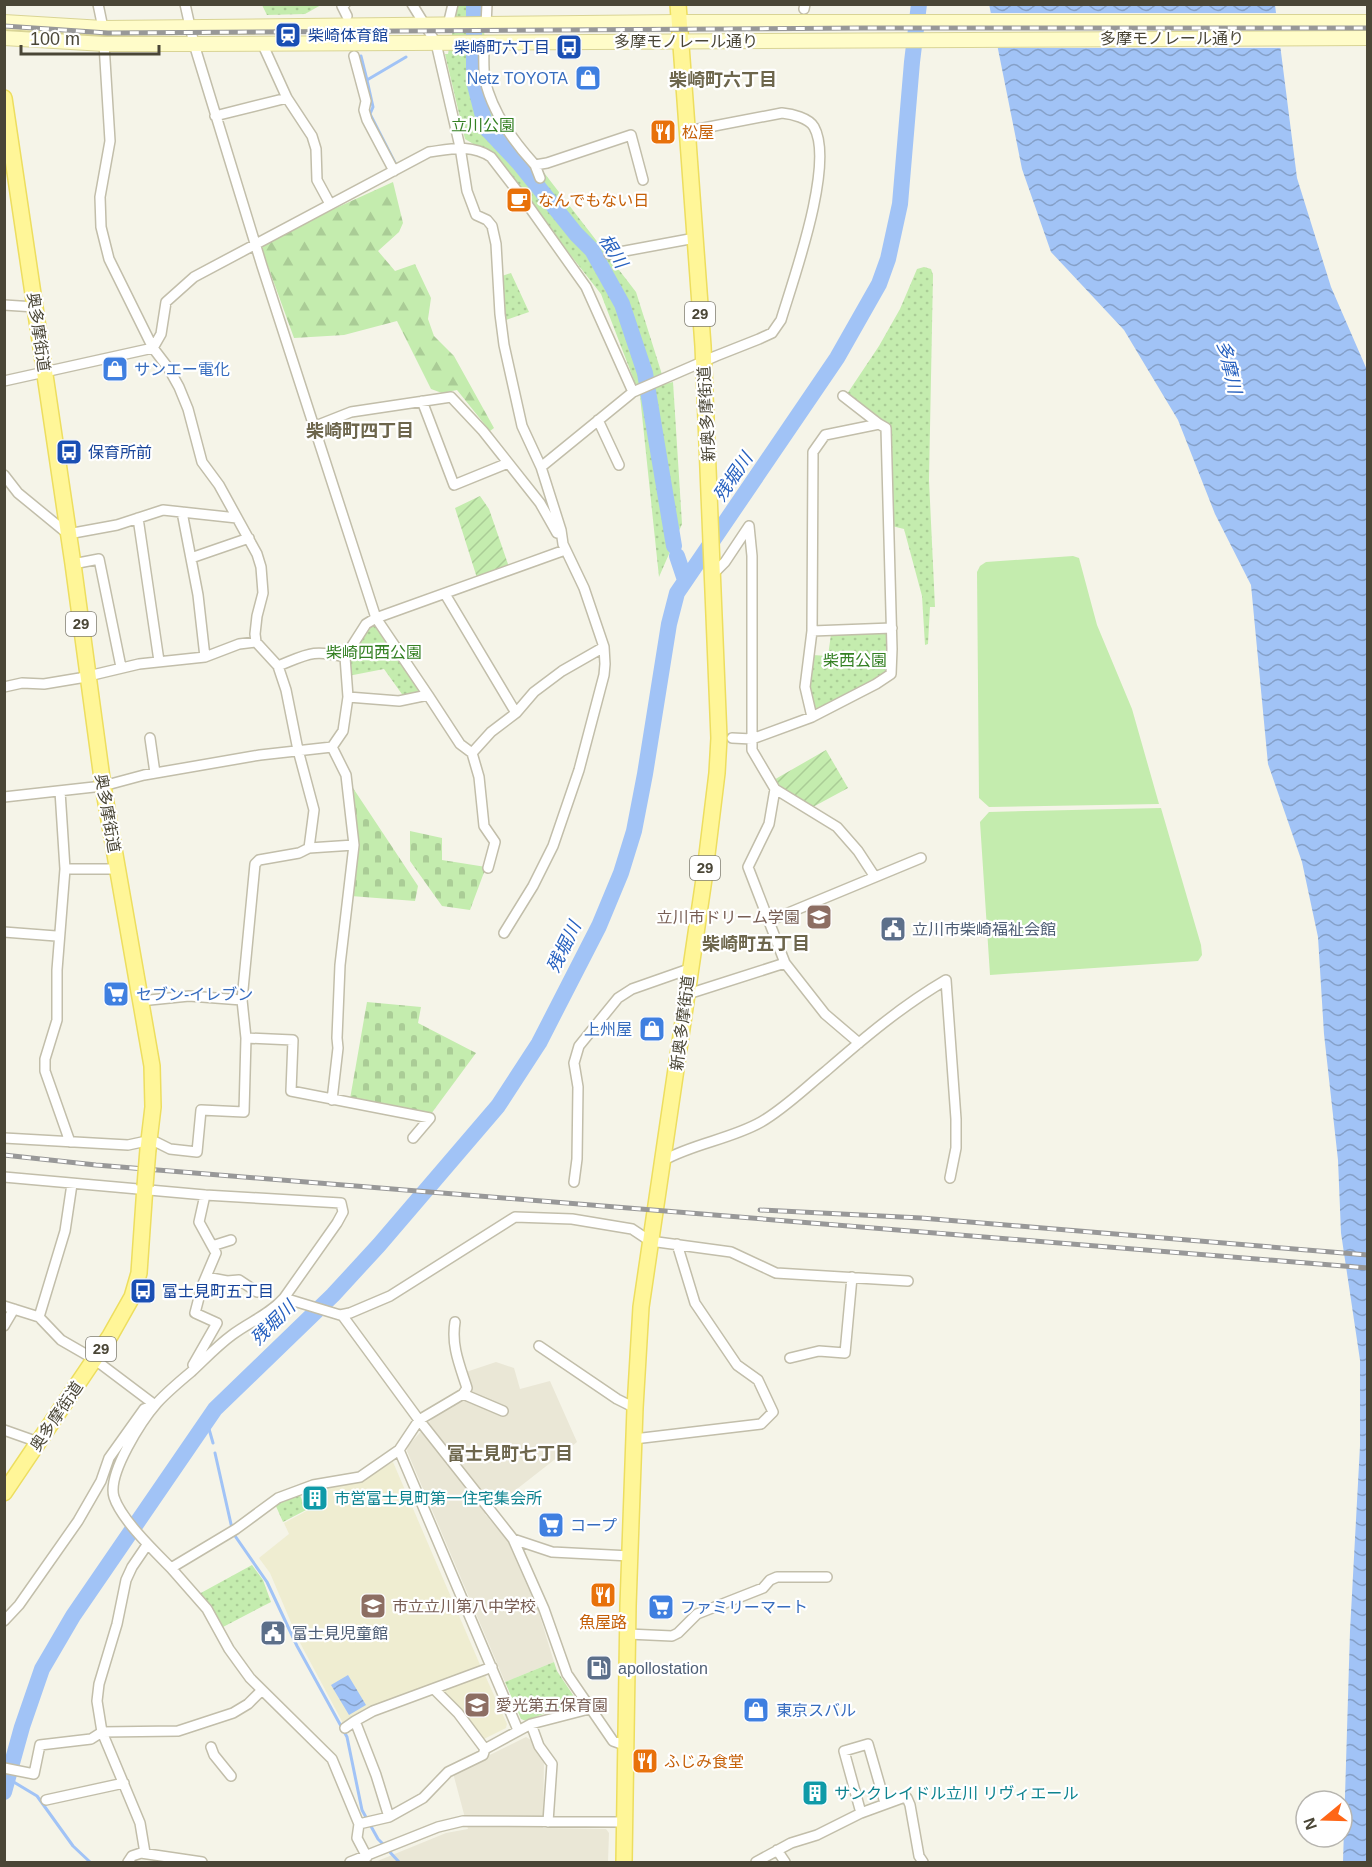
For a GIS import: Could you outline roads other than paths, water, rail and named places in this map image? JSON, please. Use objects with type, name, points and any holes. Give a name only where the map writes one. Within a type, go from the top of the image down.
[{"type":"main road","name":"新奥多摩街道","points":[[624,1863],[630,1556],[641,1307],[664,1160],[717,772],[719,738],[704,362],[678,4]]},
{"type":"main road","name":"多摩モノレール通り","points":[[4,22],[103,28],[680,21],[1368,22]]},
{"type":"main road","name":"多摩モノレール通り","points":[[4,38],[104,44],[194,44],[1368,38]]},
{"type":"main road","name":"奥多摩街道","points":[[4,98],[73,564],[103,786],[153,1079],[153,1107],[139,1273],[132,1297],[113,1330],[4,1493]]},
{"type":"street","points":[[98,4],[103,28]]},
{"type":"street","points":[[185,4],[189,27],[215,116],[375,618],[460,744],[472,753],[479,777],[484,826],[495,842],[488,868]]},
{"type":"street","points":[[345,4],[342,6],[347,16]]},
{"type":"street","points":[[412,4],[426,25],[443,43],[466,190],[476,215],[487,220],[492,226],[496,244],[504,345],[522,426],[541,467],[561,530],[564,547]]},
{"type":"street","points":[[450,25],[453,4]]},
{"type":"street","points":[[484,25],[487,4]]},
{"type":"street","points":[[483,42],[483,63],[490,99],[507,129],[535,165],[540,178]]},
{"type":"street","points":[[262,43],[287,98],[312,136],[316,149],[317,180],[330,204]]},
{"type":"street","points":[[104,44],[110,141],[100,197],[101,227],[109,259],[153,348],[179,387],[188,409],[202,462],[219,484],[257,554],[263,580],[263,592],[255,626],[256,642],[278,666],[286,690],[298,750],[314,810],[309,848]]},
{"type":"street","points":[[354,56],[366,101],[364,110],[394,171]]},
{"type":"street","points":[[215,116],[287,98]]},
{"type":"street","points":[[541,467],[633,392],[772,333],[781,320],[814,207],[820,159],[819,142],[814,126],[807,120],[789,114],[775,114],[688,130]]},
{"type":"street","points":[[535,165],[631,135],[643,180]]},
{"type":"street","points":[[4,381],[153,348],[161,334],[166,302],[194,277],[429,152],[460,147],[481,150],[491,156],[564,254],[586,287],[633,392]]},
{"type":"street","points":[[609,254],[694,238]]},
{"type":"street","points":[[4,305],[35,307]]},
{"type":"street","points":[[732,738],[752,739],[812,717],[891,675],[892,628],[886,428],[843,396]]},
{"type":"street","points":[[313,427],[351,412],[451,397],[483,431],[540,503],[584,588],[604,647],[604,675],[579,770],[553,846],[533,886],[504,933]]},
{"type":"street","points":[[422,401],[454,485],[508,463]]},
{"type":"street","points":[[597,420],[619,465]]},
{"type":"street","points":[[812,717],[805,687],[812,631],[813,452],[825,435],[879,424]]},
{"type":"street","points":[[4,475],[18,493],[68,534],[92,531],[163,510],[237,518]]},
{"type":"street","points":[[182,512],[198,595],[205,657]]},
{"type":"street","points":[[138,518],[159,661]]},
{"type":"street","points":[[712,575],[749,526],[752,556],[752,750],[775,789],[837,827],[875,877]]},
{"type":"street","points":[[191,558],[249,538]]},
{"type":"street","points":[[332,747],[343,731],[348,697],[345,657],[366,624],[375,618],[445,594],[564,547]]},
{"type":"street","points":[[73,564],[99,559],[121,667]]},
{"type":"street","points":[[445,594],[516,713]]},
{"type":"street","points":[[812,631],[892,628]]},
{"type":"street","points":[[4,687],[22,683],[44,684],[121,667],[205,657],[239,644],[256,642]]},
{"type":"street","points":[[472,753],[491,732],[516,713],[534,692],[562,671],[604,647]]},
{"type":"street","points":[[278,666],[307,654],[322,652],[345,657]]},
{"type":"street","points":[[348,697],[399,701],[428,695]]},
{"type":"street","points":[[150,738],[155,773]]},
{"type":"street","points":[[4,797],[103,786],[155,773],[298,750],[332,747]]},
{"type":"street","points":[[332,747],[346,775],[354,845],[340,965],[338,1048],[332,1100]]},
{"type":"street","points":[[775,789],[769,825],[748,867],[785,963],[825,1014],[859,1042]]},
{"type":"street","points":[[60,791],[65,869],[59,937],[57,1020],[45,1059],[45,1071],[70,1142]]},
{"type":"street","points":[[4,1138],[128,1145],[142,1142],[148,1146],[156,1142],[170,1149],[197,1152],[201,1110],[244,1112],[246,1038],[242,1000],[255,864],[259,860],[299,853],[309,848],[354,845]]},
{"type":"street","points":[[769,921],[921,858]]},
{"type":"street","points":[[65,869],[118,869]]},
{"type":"street","points":[[4,932],[59,937]]},
{"type":"street","points":[[686,995],[785,963]]},
{"type":"street","points":[[574,1182],[577,1159],[578,1087],[574,1063],[579,1046],[618,998],[632,989],[689,969]]},
{"type":"street","points":[[664,1160],[679,1151],[761,1122],[784,1106],[859,1042],[921,995],[946,980],[956,1119],[956,1148],[950,1178]]},
{"type":"street","points":[[140,1000],[189,996],[242,1000]]},
{"type":"street","points":[[246,1038],[293,1040],[291,1091],[430,1118],[413,1138]]},
{"type":"street","points":[[4,1177],[72,1184],[145,1187],[205,1195],[341,1203],[343,1212],[337,1223],[274,1309],[233,1335],[171,1388]]},
{"type":"street","points":[[39,1317],[65,1231],[72,1184]]},
{"type":"street","points":[[205,1195],[199,1222],[216,1253],[195,1313],[217,1323],[196,1362],[155,1406],[129,1445],[116,1472],[112,1487],[113,1495],[146,1543],[207,1609],[229,1649],[250,1678],[332,1760],[366,1823]]},
{"type":"street","points":[[284,1298],[341,1315],[390,1296],[515,1217],[572,1219],[632,1229],[650,1241],[731,1252],[776,1273],[908,1281]]},
{"type":"street","points":[[212,1246],[231,1240]]},
{"type":"street","points":[[634,1439],[760,1424],[773,1412],[758,1380],[737,1365],[695,1303],[676,1244]]},
{"type":"street","points":[[206,1277],[227,1281],[239,1280],[257,1292]]},
{"type":"street","points":[[790,1358],[819,1352],[845,1353],[852,1277]]},
{"type":"street","points":[[4,1326],[9,1308],[39,1317],[61,1340],[94,1359],[155,1406]]},
{"type":"street","points":[[341,1315],[419,1420],[513,1539],[544,1609],[562,1665],[613,1741],[627,1746]]},
{"type":"street","points":[[171,1568],[233,1531],[278,1498],[313,1485],[360,1477],[399,1450],[419,1420],[463,1394],[467,1388],[454,1348],[453,1336],[456,1322]]},
{"type":"street","points":[[539,1346],[617,1399],[635,1408]]},
{"type":"street","points":[[463,1394],[503,1411]]},
{"type":"street","points":[[4,1621],[19,1605],[78,1521],[101,1481],[109,1458],[144,1409],[155,1406]]},
{"type":"street","points":[[4,1430],[38,1442]]},
{"type":"street","points":[[399,1450],[518,1730]]},
{"type":"street","points":[[513,1539],[552,1552],[630,1556]]},
{"type":"street","points":[[145,1853],[140,1823],[102,1732],[97,1701],[99,1684],[117,1624],[126,1580],[146,1543]]},
{"type":"street","points":[[628,1634],[672,1636],[698,1614],[763,1588],[770,1580],[777,1577],[826,1577]]},
{"type":"street","points":[[345,1728],[373,1711],[492,1667]]},
{"type":"street","points":[[434,1689],[458,1713],[485,1749]]},
{"type":"street","points":[[4,1768],[34,1774],[40,1745],[91,1739],[102,1732],[178,1731],[233,1713],[248,1704],[262,1690]]},
{"type":"street","points":[[367,1857],[357,1838],[366,1823],[389,1817],[423,1797],[447,1772],[483,1755],[485,1749],[518,1730],[531,1724],[590,1709]]},
{"type":"street","points":[[355,1721],[389,1817]]},
{"type":"street","points":[[531,1724],[539,1746],[552,1764],[548,1822]]},
{"type":"street","points":[[861,1813],[844,1751],[868,1744],[885,1803]]},
{"type":"street","points":[[211,1747],[214,1755],[231,1776]]},
{"type":"street","points":[[46,1800],[124,1783]]},
{"type":"street","points":[[756,1863],[791,1843],[835,1828],[885,1803],[907,1798],[919,1856],[923,1863]]},
{"type":"street","points":[[350,1863],[438,1827],[463,1821],[625,1822]]},
{"type":"street","points":[[777,1850],[785,1863]]},
{"type":"street","points":[[128,1863],[136,1853],[202,1863]]},
{"type":"water","name":"多摩川","points":[[989,4],[1275,5],[1297,178],[1331,287],[1367,370],[1367,1862],[1343,1862],[1343,1849],[1354,1849],[1354,1789],[1345,1789],[1350,1631],[1360,1446],[1360,1360],[1341,1233],[1338,1160],[1324,1034],[1318,937],[1302,862],[1268,764],[1251,585],[1215,514],[1178,420],[1124,330],[1051,252],[1022,169]]},
{"type":"water","points":[[348,1675],[366,1705],[349,1715],[331,1685]]},
{"type":"waterway","name":"根川","points":[[474,4],[474,81],[486,128],[519,163],[576,234],[592,250],[622,304],[645,373],[674,546]]},
{"type":"waterway","name":"残堀川","points":[[4,1792],[22,1727],[42,1669],[73,1616],[215,1409],[333,1295],[498,1106],[539,1043],[599,926],[621,873],[634,831],[669,624],[677,593],[837,358],[879,284],[888,259],[900,204],[919,4]]},
{"type":"waterway","points":[[361,56],[367,80]]},
{"type":"waterway","points":[[395,163],[370,114],[373,107],[367,80],[406,57]]},
{"type":"waterway","name":"根川","points":[[677,556],[685,580]]},
{"type":"waterway","points":[[207,1422],[213,1443]]},
{"type":"waterway","points":[[215,1453],[233,1533],[267,1582],[297,1646],[347,1737],[362,1810],[378,1839],[384,1845]]},
{"type":"waterway","points":[[7,1778],[37,1796],[73,1846],[90,1862]]},
{"type":"waterway","points":[[388,1850],[399,1862]]},
{"type":"railway","points":[[4,26],[108,33],[863,28],[1368,28]]},
{"type":"railway","points":[[4,1155],[96,1165],[1368,1268]]},
{"type":"railway","points":[[760,1210],[921,1218],[1368,1255]]},
{"type":"place","name":"柴崎体育館","points":[[288,35]]},
{"type":"place","name":"柴崎町六丁目","points":[[569,47]]},
{"type":"place","name":"Netz TOYOTA","points":[[588,78]]},
{"type":"place","name":"松屋","points":[[663,132]]},
{"type":"place","name":"なんでもない日","points":[[519,200]]},
{"type":"place","name":"サンエー電化","points":[[115,369]]},
{"type":"place","name":"保育所前","points":[[69,452]]},
{"type":"place","name":"立川市ドリーム学園","points":[[819,917]]},
{"type":"place","name":"立川市柴崎福祉会館","points":[[893,929]]},
{"type":"place","name":"セブン-イレブン","points":[[116,994]]},
{"type":"place","name":"上州屋","points":[[652,1029]]},
{"type":"place","name":"富士見町五丁目","points":[[143,1291]]},
{"type":"place","name":"市営富士見町第一住宅集会所","points":[[315,1498]]},
{"type":"place","name":"コープ","points":[[551,1525]]},
{"type":"place","name":"魚屋路","points":[[603,1595]]},
{"type":"place","name":"市立立川第八中学校","points":[[373,1606]]},
{"type":"place","name":"ファミリーマート","points":[[661,1607]]},
{"type":"place","name":"富士見児童館","points":[[273,1633]]},
{"type":"place","name":"apollostation","points":[[599,1668]]},
{"type":"place","name":"愛光第五保育園","points":[[477,1705]]},
{"type":"place","name":"東京スバル","points":[[756,1710]]},
{"type":"place","name":"ふじみ食堂","points":[[645,1761]]},
{"type":"place","name":"サンクレイドル立川 リヴィエール","points":[[815,1793]]},
{"type":"district","name":"柴崎町六丁目","points":[[723,80]]},
{"type":"district","name":"柴崎町四丁目","points":[[360,431]]},
{"type":"district","name":"柴崎町五丁目","points":[[756,944]]},
{"type":"district","name":"富士見町七丁目","points":[[510,1454]]},
{"type":"park label","name":"立川公園","points":[[483,125]]},
{"type":"park label","name":"柴崎四西公園","points":[[374,652]]},
{"type":"park label","name":"柴西公園","points":[[855,660]]}]
